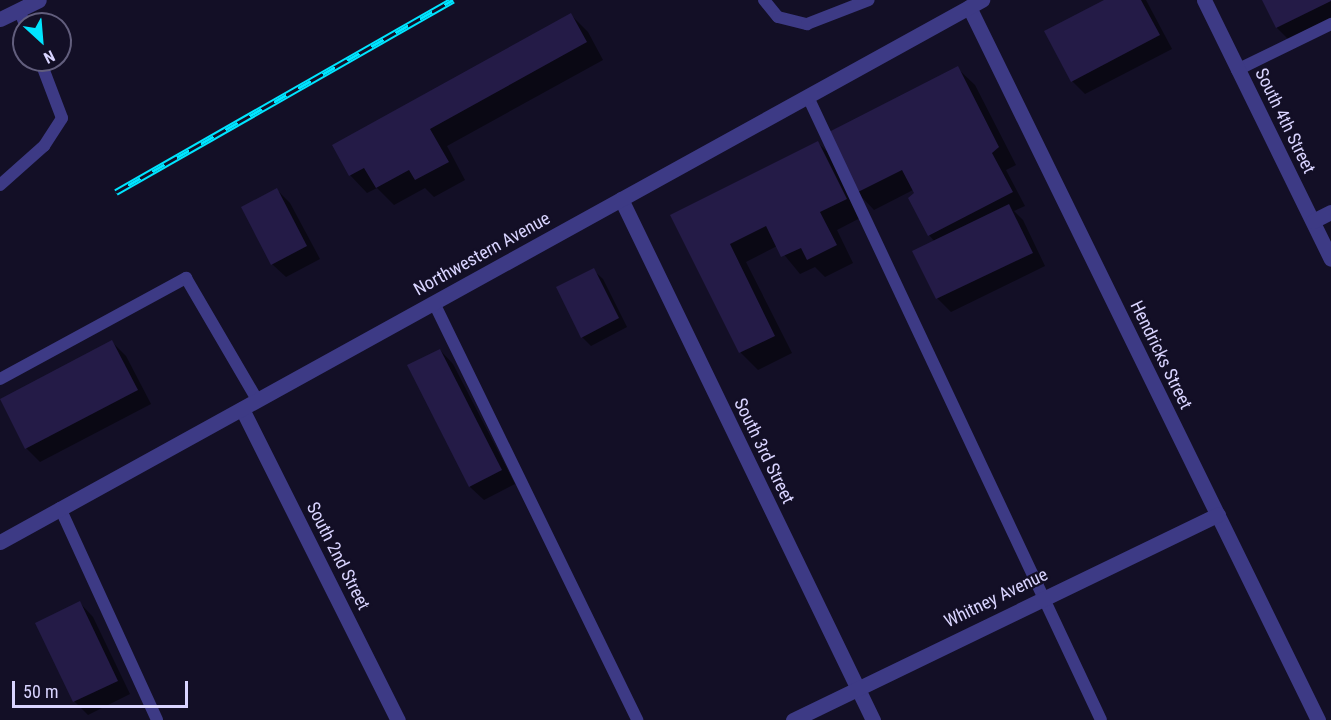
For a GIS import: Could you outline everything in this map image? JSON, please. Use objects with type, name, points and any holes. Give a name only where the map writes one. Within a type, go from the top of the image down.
[{"type":"street","points":[[27,12],[39,0]]},
{"type":"street","name":"South 4th Street","points":[[1204,0],[1331,259]]},
{"type":"street","name":"Northwestern Avenue","points":[[0,542],[808,98],[972,2]]},
{"type":"street","name":"Hendricks Street","points":[[972,2],[1318,720]]},
{"type":"street","name":"South 3rd Street","points":[[621,199],[873,720]]},
{"type":"street","points":[[1313,221],[1331,212]]},
{"type":"street","name":"South 2nd Street","points":[[242,409],[398,720]]},
{"type":"street","name":"Whitney Avenue","points":[[793,720],[1042,597],[1218,515]]},
{"type":"lane","points":[[765,0],[778,17],[807,24],[869,0]]},
{"type":"lane","points":[[1237,70],[1331,24]]},
{"type":"lane","points":[[0,185],[44,146],[62,118],[45,72]]},
{"type":"lane","points":[[808,98],[1101,720]]},
{"type":"lane","points":[[0,379],[186,278],[258,401]]},
{"type":"lane","points":[[434,303],[636,720]]},
{"type":"lane","points":[[60,508],[157,720]]},
{"type":"building","points":[[1104,0],[1141,0],[1160,35],[1071,82],[1044,31]]},
{"type":"building","points":[[1262,0],[1331,0],[1331,1],[1276,28]]},
{"type":"building","points":[[571,13],[587,42],[430,129],[449,162],[415,180],[409,170],[376,188],[364,168],[349,176],[332,145]]},
{"type":"building","points":[[958,66],[999,147],[992,153],[1013,192],[928,236],[908,198],[914,193],[902,170],[856,193],[825,134]]},
{"type":"building","points":[[818,141],[847,199],[820,212],[837,245],[807,260],[801,248],[781,257],[766,226],[730,244],[775,336],[739,353],[670,215]]},
{"type":"building","points":[[277,188],[307,246],[271,265],[241,207]]},
{"type":"building","points":[[1009,204],[1033,253],[936,299],[912,251]]},
{"type":"building","points":[[594,268],[619,318],[581,338],[556,287]]},
{"type":"building","points":[[112,340],[138,390],[25,449],[0,399]]},
{"type":"building","points":[[440,349],[502,470],[469,487],[407,365]]},
{"type":"building","points":[[80,601],[118,681],[73,702],[35,623]]},
{"type":"railway","points":[[116,192],[453,0]]}]
